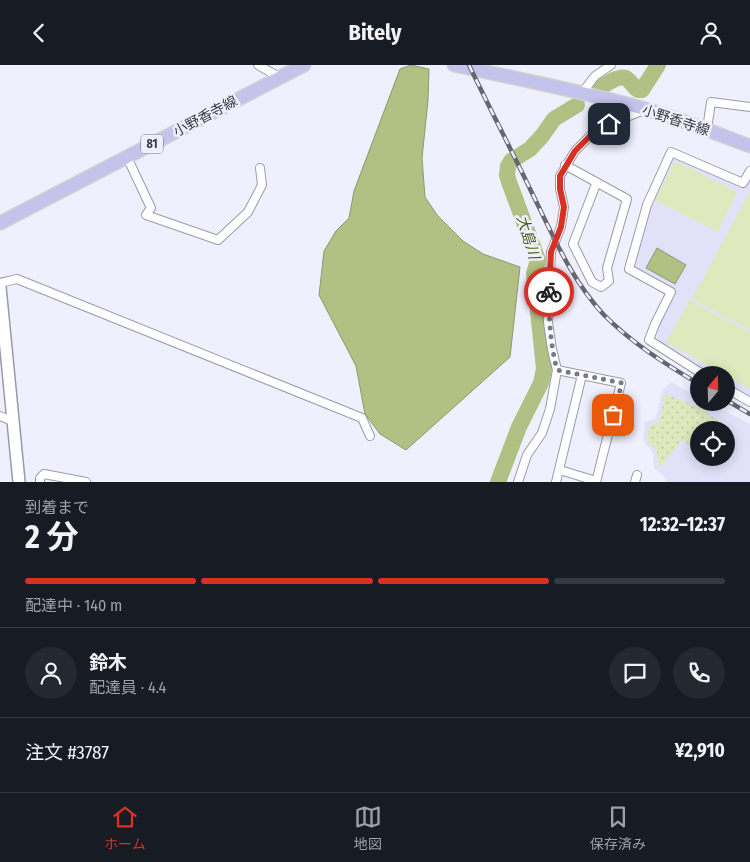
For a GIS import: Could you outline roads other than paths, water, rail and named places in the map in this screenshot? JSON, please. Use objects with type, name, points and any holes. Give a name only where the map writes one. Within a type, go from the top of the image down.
[{"type":"main road","name":"小野香寺線","points":[[0,223],[304,65]]},
{"type":"main road","name":"小野香寺線","points":[[454,65],[490,69],[646,109],[707,129],[750,146]]},
{"type":"street","points":[[258,65],[279,77]]},
{"type":"street","points":[[595,76],[597,65]]},
{"type":"street","points":[[582,93],[595,76],[611,65]]},
{"type":"street","points":[[707,129],[711,103],[750,107]]},
{"type":"street","points":[[518,482],[527,455],[542,433],[550,409],[557,370],[548,322],[551,252],[561,227],[564,207],[560,189],[560,176],[575,151],[591,135],[609,124],[646,109]]},
{"type":"street","points":[[690,366],[649,340],[654,324],[671,292],[629,269],[648,205],[671,152],[743,183],[750,171]]},
{"type":"street","points":[[128,157],[151,208],[146,215],[218,240],[248,212],[262,185],[260,168]]},
{"type":"street","points":[[566,165],[628,199],[607,268],[609,281],[602,287],[592,282],[573,243],[596,183]]},
{"type":"street","points":[[0,283],[17,279],[362,418],[370,436]]},
{"type":"street","points":[[0,287],[19,482]]},
{"type":"street","points":[[557,370],[622,383],[596,481],[560,470]]},
{"type":"street","points":[[556,482],[582,375]]},
{"type":"street","points":[[735,393],[750,402]]},
{"type":"street","points":[[0,416],[12,421]]},
{"type":"street","points":[[40,482],[44,474],[82,481]]},
{"type":"waterway","name":"大島川","points":[[596,91],[611,81],[623,77],[628,79],[638,90],[642,90],[658,65]]},
{"type":"waterway","name":"大島川","points":[[498,482],[519,427],[541,383],[544,369],[534,273],[538,260],[509,182],[507,175],[508,166],[511,161],[530,149],[554,119],[577,105]]},
{"type":"railway","points":[[469,65],[555,239],[582,287],[604,315],[626,335],[661,361],[690,379]]},
{"type":"railway","points":[[735,405],[750,414]]}]
